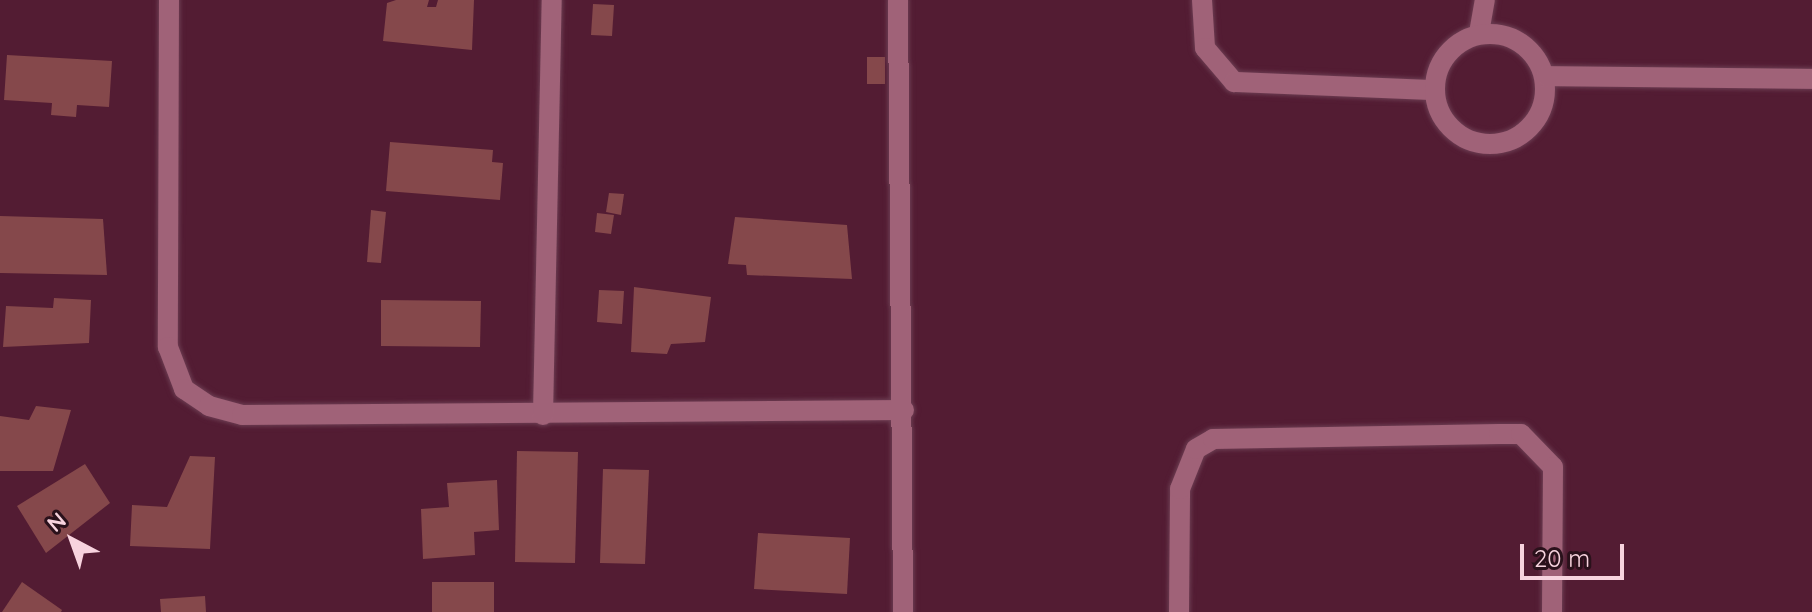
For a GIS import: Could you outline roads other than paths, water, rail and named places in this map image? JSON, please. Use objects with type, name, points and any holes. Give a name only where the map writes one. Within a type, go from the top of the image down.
[{"type":"street","points":[[169,0],[168,347],[184,389],[209,406],[242,415],[904,410]]},
{"type":"street","points":[[543,415],[552,0]]},
{"type":"street","points":[[898,0],[904,410],[903,612]]},
{"type":"street","points":[[1202,0],[1205,48],[1234,82],[1433,90]]},
{"type":"street","points":[[1479,33],[1485,0]]},
{"type":"street","points":[[1479,33],[1521,41],[1546,76],[1542,114],[1515,140],[1478,145],[1446,125],[1433,90],[1446,54],[1479,33]]},
{"type":"street","points":[[1546,76],[1812,79]]},
{"type":"street","points":[[1179,612],[1180,489],[1196,449],[1213,439],[1484,434],[1521,434],[1553,467],[1552,612]]}]
